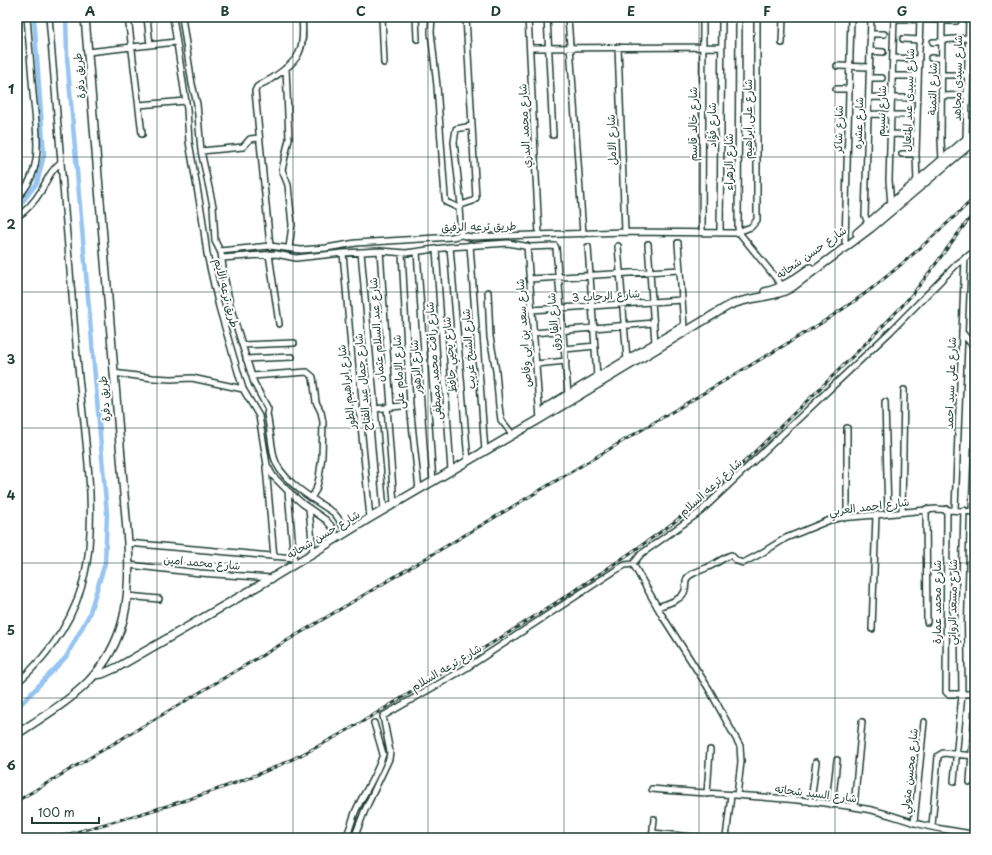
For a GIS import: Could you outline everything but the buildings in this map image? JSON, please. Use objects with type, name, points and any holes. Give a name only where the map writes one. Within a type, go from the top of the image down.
[{"type":"main road","name":"طريق دفرة","points":[[17,734],[83,687],[94,675],[105,660],[114,643],[123,622],[128,596],[128,543],[113,373],[86,17]]},
{"type":"main road","name":"شارع حسن شحاته","points":[[94,675],[102,674],[118,667],[272,578],[294,561],[314,553],[346,532],[513,435],[732,304],[740,301],[778,294],[869,226],[970,141],[975,132]]},
{"type":"main road","name":"شارع حسن شحاته","points":[[825,260],[845,242],[869,226],[942,161],[970,141]]},
{"type":"main road","name":"شارع حسن شحاته","points":[[540,419],[548,407],[568,394],[730,300],[784,289]]},
{"type":"main road","points":[[105,660],[111,665],[118,667]]},
{"type":"street","points":[[17,198],[29,182],[36,161],[37,151],[28,17]]},
{"type":"street","points":[[17,683],[28,674],[50,649],[69,619],[81,590],[89,556],[90,539],[88,463],[76,350],[49,17]]},
{"type":"street","points":[[128,17],[142,134]]},
{"type":"street","points":[[147,17],[150,45]]},
{"type":"street","name":"طريق ترعه الآيم","points":[[173,17],[186,101],[189,142],[207,254],[219,307],[243,389],[258,416],[265,458],[273,476],[288,491],[326,520],[332,527],[337,538]]},
{"type":"street","name":"طريق ترعه الآيم","points":[[182,17],[190,72],[197,104],[201,151],[212,206],[215,241],[222,258],[231,309],[246,359],[254,383],[268,409],[267,414],[276,462],[282,472],[295,486],[334,513],[346,532]]},
{"type":"street","points":[[270,246],[259,138],[256,91],[257,87],[270,80],[286,68],[299,55],[303,42],[302,17]]},
{"type":"street","points":[[382,17],[384,63]]},
{"type":"street","points":[[416,17],[417,39]]},
{"type":"street","points":[[432,17],[431,32],[437,86],[445,197],[446,202],[460,206],[473,201],[476,198],[466,17]]},
{"type":"street","name":"شارع محمد البدري","points":[[528,17],[539,235]]},
{"type":"street","points":[[547,17],[553,135]]},
{"type":"street","points":[[568,17],[583,234]]},
{"type":"street","name":"شارع خالد قاسم","points":[[702,232],[703,17]]},
{"type":"street","name":"شارع فؤاد","points":[[720,232],[722,17]]},
{"type":"street","name":"شارع الزهراء","points":[[739,17],[739,232]]},
{"type":"street","name":"شارع على ابراهيم","points":[[739,232],[751,227],[756,220],[757,17]]},
{"type":"street","points":[[782,43],[783,17]]},
{"type":"street","name":"شارع شاكر","points":[[845,242],[851,17]]},
{"type":"street","name":"شارع عشره","points":[[869,226],[865,216],[871,17]]},
{"type":"street","name":"شارع سيدى مجاهد","points":[[969,17],[967,96],[970,141]]},
{"type":"street","points":[[894,18],[942,19],[956,21]]},
{"type":"street","name":"شارع نسيم","points":[[891,205],[889,193],[894,18]]},
{"type":"street","name":"شارع سيدى عبد المتعال","points":[[917,183],[916,135],[920,18]]},
{"type":"street","name":"شارع التمنة","points":[[942,19],[942,161]]},
{"type":"street","points":[[871,34],[884,34]]},
{"type":"street","points":[[933,42],[968,38]]},
{"type":"street","points":[[903,39],[920,40]]},
{"type":"street","points":[[88,52],[176,42]]},
{"type":"street","name":"شارع الامل","points":[[618,47],[625,232]]},
{"type":"street","points":[[530,48],[721,47]]},
{"type":"street","points":[[870,52],[883,52]]},
{"type":"street","points":[[893,58],[919,59]]},
{"type":"street","points":[[931,58],[942,58]]},
{"type":"street","points":[[836,66],[870,67]]},
{"type":"street","points":[[286,68],[289,139],[282,170],[288,185],[292,225],[289,248]]},
{"type":"street","points":[[942,75],[967,75]]},
{"type":"street","points":[[893,76],[918,76]]},
{"type":"street","points":[[870,78],[882,78]]},
{"type":"street","points":[[836,88],[849,89]]},
{"type":"street","points":[[942,96],[967,96]]},
{"type":"street","points":[[869,97],[917,98]]},
{"type":"street","points":[[138,105],[186,101]]},
{"type":"street","points":[[868,114],[917,115]]},
{"type":"street","points":[[461,235],[454,142],[456,129],[472,126]]},
{"type":"street","points":[[891,134],[916,135]]},
{"type":"street","points":[[201,151],[243,147],[250,139],[259,138]]},
{"type":"street","points":[[902,154],[916,154]]},
{"type":"street","points":[[17,217],[33,203],[53,169],[61,162]]},
{"type":"street","name":"طريق ترعه الرفيق","points":[[220,251],[270,246],[301,250],[356,243],[452,237],[461,235],[471,237],[625,232],[739,232]]},
{"type":"street","points":[[739,232],[784,289]]},
{"type":"street","name":"طريق ترعه الرفيق","points":[[222,258],[269,254],[298,258],[380,251],[402,253],[470,245],[511,243],[527,246],[553,246],[556,248]]},
{"type":"street","points":[[678,243],[684,327]]},
{"type":"street","points":[[648,244],[655,343]]},
{"type":"street","name":"شارع الشيخ غريب","points":[[470,245],[485,451]]},
{"type":"street","name":"شارع سعد بن ابى وقاص","points":[[527,246],[540,419]]},
{"type":"street","points":[[618,246],[627,360]]},
{"type":"street","name":"شارع يحيي حافظ","points":[[450,247],[468,461]]},
{"type":"street","points":[[588,247],[597,377]]},
{"type":"street","name":"شارع الفاروق","points":[[556,248],[568,394]]},
{"type":"street","name":"شارع رأفت محمد مصطفى","points":[[436,249],[451,471]]},
{"type":"street","name":"شارع عبد السلام عثمان","points":[[380,251],[394,504]]},
{"type":"street","name":"شارع ترعه السلام","points":[[354,838],[365,810],[389,759],[390,752],[383,716],[468,666],[616,570],[625,565],[633,564],[641,554],[700,512],[891,331],[965,257],[975,251]]},
{"type":"street","name":"شارع جمال عبد الفتاح","points":[[361,252],[384,510]]},
{"type":"street","name":"شارع الزهور","points":[[417,252],[433,482]]},
{"type":"street","name":"شارع ابراهيم الطور","points":[[343,253],[356,407],[360,418],[370,518]]},
{"type":"street","name":"شارع الإمام على","points":[[402,253],[410,405],[419,490]]},
{"type":"street","points":[[269,254],[279,324]]},
{"type":"street","name":"شارع على سيد احمد","points":[[955,510],[965,257]]},
{"type":"street","points":[[529,279],[680,270]]},
{"type":"street","points":[[488,292],[490,337],[496,371],[501,420],[513,435]]},
{"type":"street","name":"شارع الرحاب 3","points":[[532,310],[682,300]]},
{"type":"street","points":[[533,333],[654,323]]},
{"type":"street","points":[[962,332],[975,349]]},
{"type":"street","points":[[242,345],[294,343]]},
{"type":"street","points":[[565,349],[595,346]]},
{"type":"street","points":[[246,359],[292,356]]},
{"type":"street","points":[[536,364],[566,361]]},
{"type":"street","points":[[252,376],[307,372],[313,377],[316,402],[321,412],[323,422],[322,456],[319,478],[316,490],[311,498]]},
{"type":"street","points":[[113,373],[153,378],[192,378],[243,389]]},
{"type":"street","points":[[902,512],[904,390]]},
{"type":"street","points":[[885,402],[888,514]]},
{"type":"street","points":[[375,409],[410,405]]},
{"type":"street","points":[[847,428],[848,517]]},
{"type":"street","points":[[973,512],[975,438]]},
{"type":"street","points":[[265,458],[274,557]]},
{"type":"street","points":[[128,543],[274,557],[294,561],[288,491]]},
{"type":"street","points":[[309,508],[314,553]]},
{"type":"street","points":[[926,509],[927,622]]},
{"type":"street","name":"شارع احمد العربي","points":[[658,607],[680,598],[685,592],[688,577],[727,557],[731,555],[737,561],[743,563],[796,534],[830,520],[926,509],[964,510],[973,512]]},
{"type":"street","name":"شارع محمد عمارة","points":[[947,509],[946,692],[948,694],[962,694]]},
{"type":"street","name":"شارع مسعد الرواني","points":[[954,781],[962,694],[961,622],[964,510]]},
{"type":"street","points":[[872,629],[876,515]]},
{"type":"street","points":[[633,564],[709,689],[740,746],[741,762],[737,795]]},
{"type":"street","name":"شارع محمد امين","points":[[129,565],[200,573],[272,578]]},
{"type":"street","points":[[128,596],[159,599]]},
{"type":"street","points":[[946,621],[961,622]]},
{"type":"street","points":[[962,694],[975,694]]},
{"type":"street","points":[[970,782],[973,756],[975,708]]},
{"type":"street","points":[[854,807],[862,722]]},
{"type":"street","name":"شارع محسن متولي","points":[[914,823],[924,722]]},
{"type":"street","points":[[345,838],[357,807],[383,754],[374,723]]},
{"type":"street","points":[[707,794],[710,750]]},
{"type":"street","points":[[932,826],[938,759],[940,754],[973,756]]},
{"type":"street","points":[[832,804],[837,760]]},
{"type":"street","points":[[810,802],[816,762]]},
{"type":"street","name":"شارع السيد شحاته","points":[[652,789],[707,794],[731,794],[854,807],[883,813],[914,823],[975,835]]},
{"type":"street","points":[[726,838],[731,794]]},
{"type":"street","points":[[654,819],[653,836],[701,838]]},
{"type":"waterway","points":[[17,209],[37,183],[44,155],[34,17]]},
{"type":"waterway","points":[[17,706],[22,703],[66,657],[89,615],[105,563],[107,514],[67,57],[66,17]]},
{"type":"railway","points":[[17,801],[815,327],[885,278],[975,197]]},
{"type":"railway","points":[[55,838],[207,793],[256,775],[303,754],[370,717],[481,650],[635,550],[677,520],[721,484],[846,363],[912,295],[975,212]]}]
